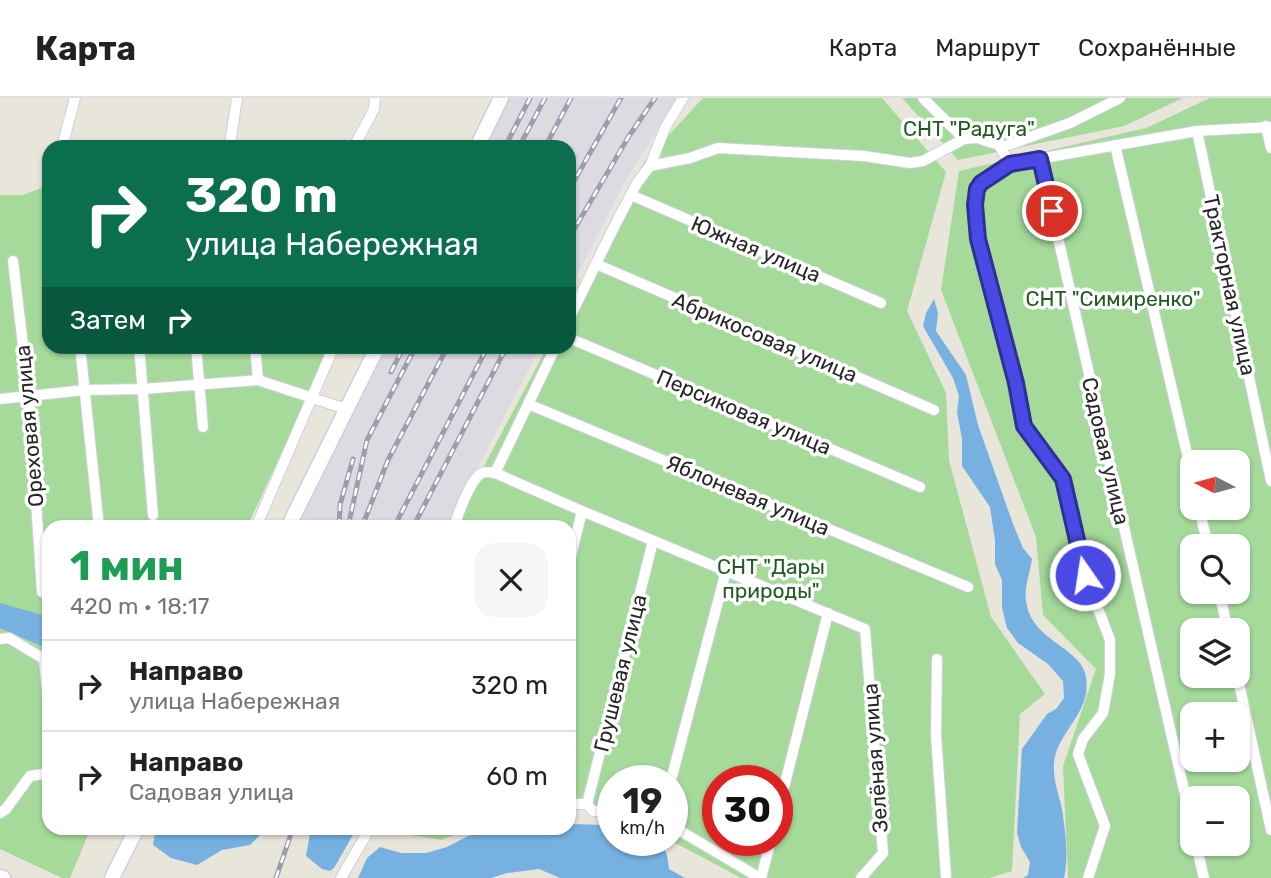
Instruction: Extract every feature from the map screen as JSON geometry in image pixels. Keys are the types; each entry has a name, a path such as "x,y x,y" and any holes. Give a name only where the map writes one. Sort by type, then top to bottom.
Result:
{"street":[{"path":"64,140 75,98"},
{"path":"231,140 237,98"},
{"path":"354,140 373,109 375,98"},
{"path":"480,140 501,98"},
{"path":"576,305 631,195 650,166 665,128 683,98"},
{"path":"923,98 964,139"},
{"path":"650,166 690,158 718,148 864,156 910,163 923,161 964,139 977,138 1005,146 1070,122 1121,98"},
{"path":"1088,878 1105,826 1078,754 1083,739 1103,713 1110,674 1110,640 1085,575 1063,479 1024,426 1016,383 978,239 975,205 977,189 981,183 1010,164 1197,131 1269,127 1271,148"},
{"name":"Тракторная улица","path":"1197,131 1271,481"},
{"path":"999,145 1010,164"},
{"path":"1115,145 1186,450"},
{"name":"Садовая улица","path":"1040,159 1183,786"},
{"name":"Южная улица","path":"631,195 881,303"},
{"name":"Ореховая улица","path":"13,261 29,397 42,593"},
{"name":"Абрикосовая улица","path":"596,264 934,410"},
{"name":"Персиковая улица","path":"576,341 920,487"},
{"path":"81,354 98,520"},
{"path":"140,354 153,515"},
{"path":"197,354 203,427"},
{"path":"256,354 258,380"},
{"path":"256,358 258,354"},
{"path":"259,520 331,354"},
{"path":"291,520 374,354"},
{"path":"495,473 552,354"},
{"path":"0,399 85,390 143,389 258,380 346,409"},
{"name":"Яблоневая улица","path":"528,404 968,587"},
{"path":"457,520 479,475 486,472 495,473 828,613 790,765"},
{"path":"576,535 582,511"},
{"name":"Грушевая улица","path":"587,804 653,541"},
{"path":"675,765 726,571"},
{"name":"Зелёная улица","path":"828,613 865,629 883,853 861,878"},
{"path":"0,639 9,638 42,658"},
{"path":"937,659 936,735 946,876"},
{"path":"1240,688 1271,830"},
{"path":"0,813 6,809 30,776 42,774"},
{"path":"576,804 587,804 597,811"},
{"path":"112,878 134,835"},
{"path":"341,878 366,835"},
{"path":"688,835 761,878 767,856"},
{"path":"1199,856 1204,878"}],"shaded area":[{"path":"508,98 677,98 625,181 576,277 576,140 487,140"},
{"path":"382,354 536,354 451,520 299,520"}],"green space":[{"name":"СНТ \"Дары природы\"","path":"703,98 882,98 946,172 907,311 946,393 949,460 991,617 1045,694 1020,714 1012,871 989,878 741,878 688,850 688,765 597,765 597,810 576,808 576,520 456,520 543,354 576,354 576,293 645,161"},
{"name":"СНТ \"Радуга\"","path":"902,98 1183,98 1124,126 958,160"},
{"name":"СНТ \"Симиренко\"","path":"1210,98 1271,98 1271,878 1068,878 1063,766 1096,669 1043,615 1036,537 941,290 959,171 1146,128"},
{"path":"42,188 42,354 328,354 250,520 42,520 42,835 88,835 70,878 62,878 0,849 0,195 23,195"},
{"path":"410,835 453,835 442,840"}],"water":[{"path":"934,299 938,313 936,331 966,375 978,425 1013,524 1023,548 1032,559 1026,590 1029,614 1045,634 1081,664 1085,673 1087,686 1082,707 1059,745 1054,763 1065,835 1064,878 1023,878 1028,875 1030,862 1017,833 1022,749 1047,714 1056,709 1064,698 1063,681 1048,664 1018,643 1007,628 1002,608 1002,580 995,564 990,507 962,466 962,439 957,412 959,396 953,378 923,326 926,313"},
{"path":"0,603 42,615 42,646 0,628"},
{"path":"576,824 597,825 597,856 667,856 669,869 685,878 560,878 539,869 491,878 358,878 367,858 380,847 401,853 426,853 472,835 576,835"},
{"path":"155,835 260,835 250,845 222,850 197,865 171,858 153,845"},
{"path":"310,835 353,835 330,871 322,869 306,856"}],"railway":[{"path":"509,140 530,98"},
{"path":"523,140 545,98"},
{"path":"549,140 571,98"},
{"path":"576,178 621,98"},
{"path":"576,226 629,136 655,98"},
{"path":"391,372 400,354"},
{"path":"350,520 367,440 412,354"},
{"path":"365,520 388,460 444,354"},
{"path":"398,520 484,354"},
{"path":"417,520 503,354"},
{"path":"339,520 340,505 353,459"},
{"path":"276,878 291,835"}],"route":[{"path":"1052,211 1040,159 1010,164 981,183 977,189 975,205 978,239 1016,383 1024,426 1063,479 1085,575"}]}
